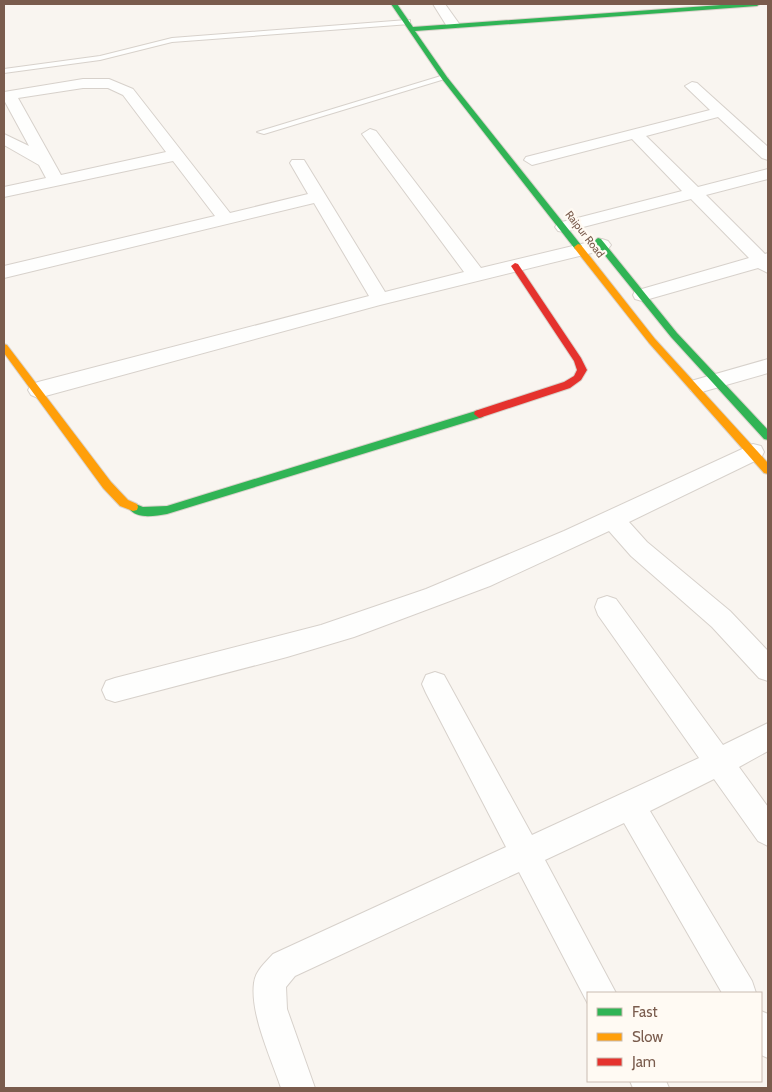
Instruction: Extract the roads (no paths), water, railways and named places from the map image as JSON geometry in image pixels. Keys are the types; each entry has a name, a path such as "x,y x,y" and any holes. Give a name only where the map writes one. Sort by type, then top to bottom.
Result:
{"main road":[{"name":"Raipur Road","path":"394,4 444,78 461,92 652,341 694,387 763,453"},
{"path":"407,23 428,23 446,14 621,4"},
{"path":"446,14 757,4"},
{"name":"Raipur Road","path":"572,208 674,335 716,381 763,453"},
{"path":"4,347 38,390 106,485 124,503 142,512 167,510 389,443 567,385 578,378 582,370 578,360 515,266"}],"street":[{"path":"56,181 6,96 91,84 106,83 120,86 128,92 226,219"},
{"path":"692,86 768,156"},
{"path":"532,160 721,112"},
{"path":"634,133 766,262"},
{"path":"370,134 476,275"},
{"path":"4,140 46,162"},
{"path":"4,192 177,155"},
{"path":"298,163 380,299"},
{"path":"564,227 768,174"},
{"path":"4,272 318,197"},
{"path":"38,390 380,299 602,246"},
{"path":"642,295 766,262"},
{"path":"694,387 768,366"},
{"path":"115,690 282,647 386,615 468,584 763,453"},
{"path":"612,519 639,548 721,619 768,669"},
{"path":"607,608 768,831"},
{"path":"435,684 524,854 599,992"},
{"path":"298,1088 271,1009 270,982 284,964 630,805 720,762 768,736"},
{"path":"630,805 739,992"},
{"path":"762,1030 768,1041"}],"lane":[{"path":"4,71 100,58 172,40 407,23"},
{"path":"261,132 444,78"}]}
